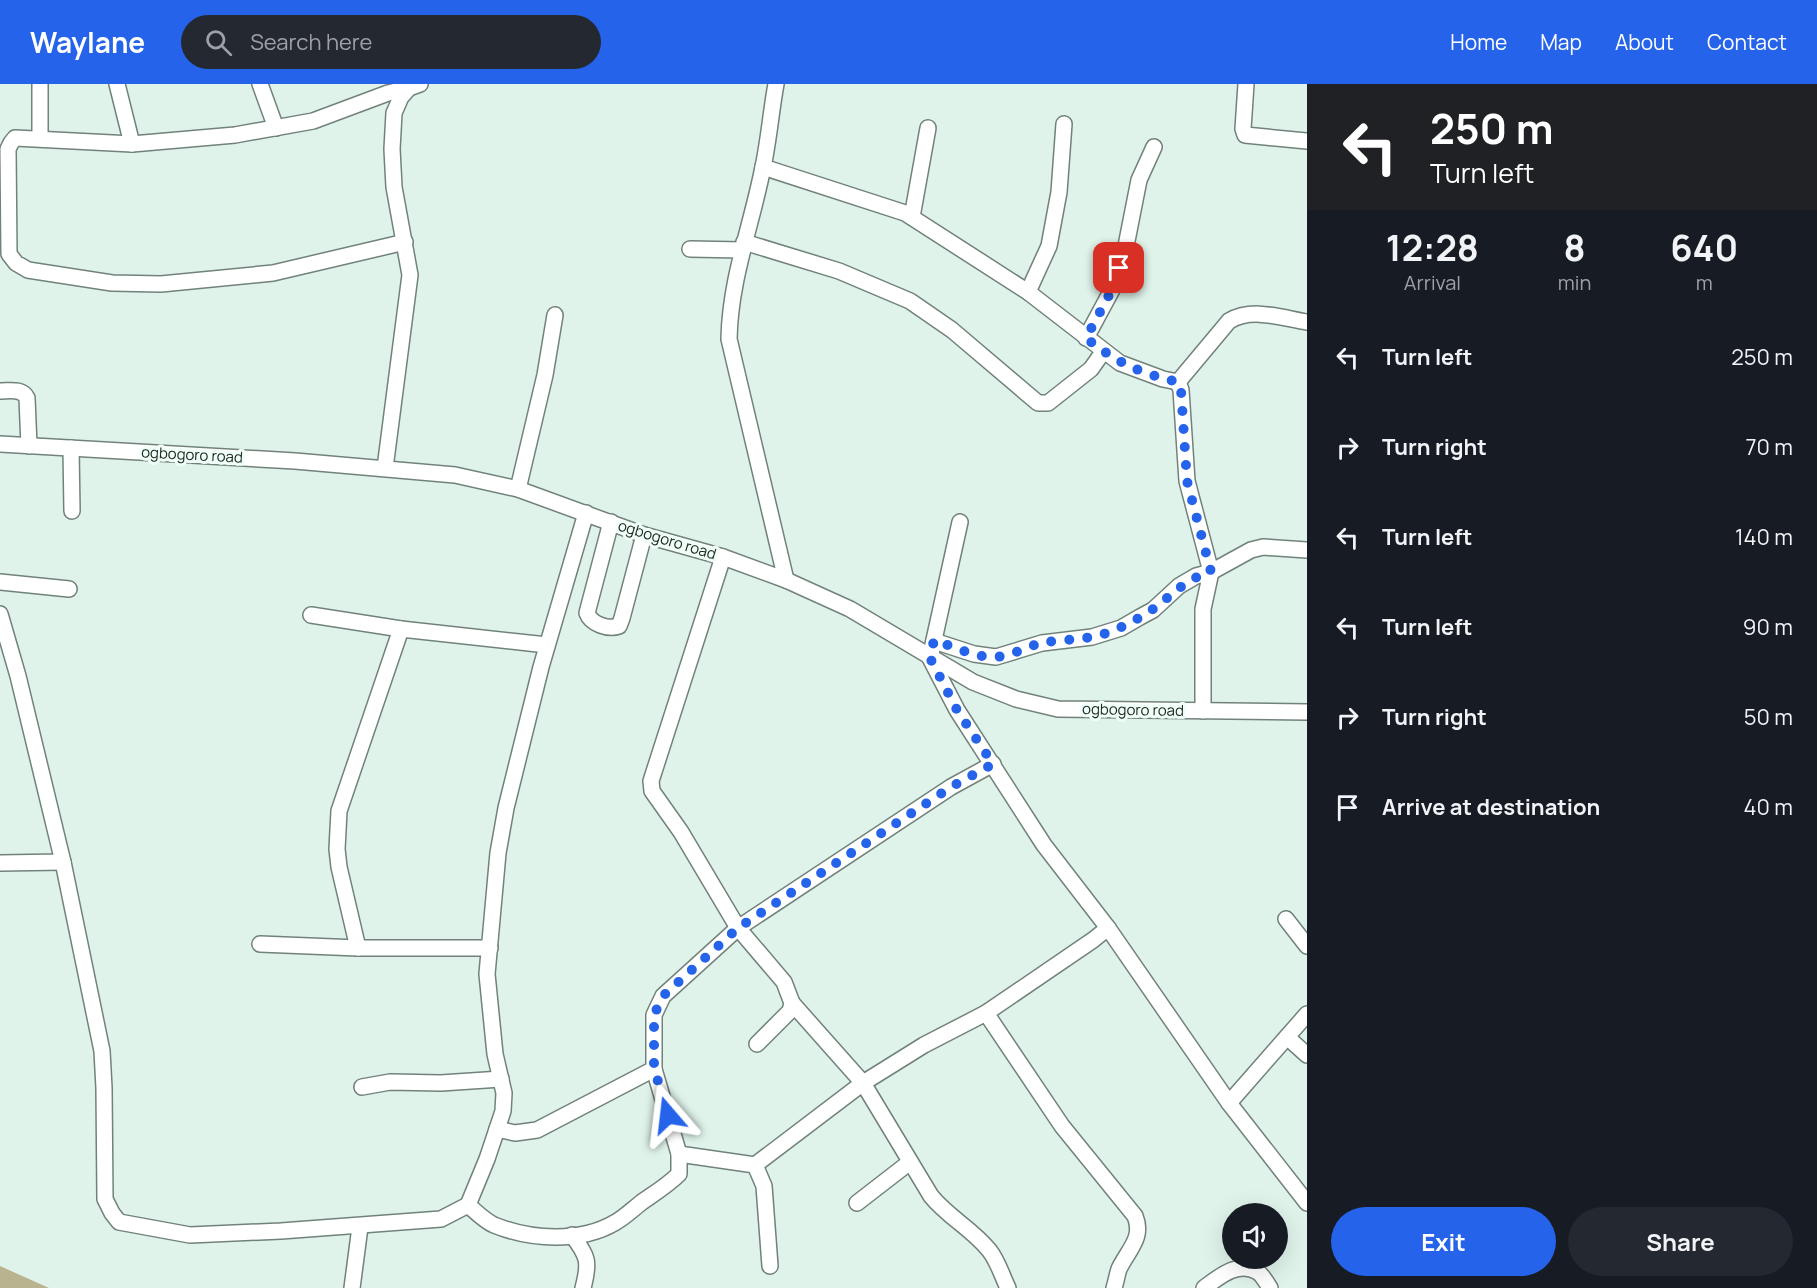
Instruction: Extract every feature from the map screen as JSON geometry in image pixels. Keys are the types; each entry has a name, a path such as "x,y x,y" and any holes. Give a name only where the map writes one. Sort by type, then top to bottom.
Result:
{"street":[{"path":"40,84 40,138"},
{"path":"117,84 132,144"},
{"path":"260,84 276,128"},
{"path":"776,84 763,167 743,246 729,316 729,339 786,580"},
{"path":"1246,84 1243,129 1245,135 1307,141"},
{"path":"405,242 273,273 160,284 112,283 28,270 16,264 9,254 4,203 9,149 15,138 132,144 235,135 313,121 388,93 415,86"},
{"path":"385,468 410,275 394,187 392,149 394,113 401,97 415,86"},
{"path":"1028,292 1049,246 1059,192 1064,124"},
{"path":"912,218 928,128"},
{"path":"1086,338 1114,286 1125,251 1139,180 1154,147"},
{"path":"763,167 905,213 1028,292 1120,363 1163,379 1178,382"},
{"path":"690,249 743,246 839,271 910,301 952,330 1038,403 1048,404 1091,369 1103,352"},
{"path":"1178,382 1229,321 1239,315 1258,314 1307,322"},
{"path":"518,489 545,375 555,315"},
{"path":"1178,382 1181,390 1187,481 1211,572 1203,609 1203,711"},
{"path":"0,392 21,391 25,394 28,446"},
{"name":"ogbogoro road","path":"0,444 295,460 455,475 518,489 644,535 723,557 786,580 850,609 973,682 1016,699 1058,710 1307,712"},
{"path":"71,448 72,511"},
{"path":"0,614 18,676 63,862 102,1052 105,1199 112,1213 119,1222 190,1234 360,1227 441,1219 468,1205 487,1159 502,1111 504,1093 495,1054 487,974 498,853 506,808 547,645 586,513"},
{"path":"611,522 587,613 591,621 607,627 619,626 644,535"},
{"path":"960,522 930,658 957,710 1044,845 1108,928 1229,1103 1307,1203"},
{"path":"934,640 974,654 996,657 1042,643 1092,637 1120,628 1154,610 1179,586 1251,550 1263,547 1307,550"},
{"path":"723,557 651,781 652,791 681,832 738,928 784,982 792,1003 863,1083 939,1206 972,1232 990,1251 1008,1288"},
{"path":"0,582 69,589"},
{"path":"310,615 401,629 547,645"},
{"path":"358,948 339,867 337,849 339,810 401,629"},
{"path":"468,1205 492,1224 512,1230 551,1237 572,1235 596,1231 617,1222 670,1183 678,1174 679,1154 654,1068 654,1015 663,996 738,928 951,787 993,764"},
{"path":"0,863 63,862"},
{"path":"1286,919 1307,946"},
{"path":"679,1154 755,1165 863,1083 924,1045 986,1013 1108,928"},
{"path":"260,944 358,948 490,948"},
{"path":"757,1044 790,1011 792,1003"},
{"path":"986,1013 1062,1126 1136,1216 1140,1227 1138,1236 1119,1270 1114,1288"},
{"path":"1229,1103 1307,1014"},
{"path":"1287,1037 1307,1055"},
{"path":"497,1129 515,1133 537,1130 654,1068"},
{"path":"362,1087 390,1082 441,1083 501,1079"},
{"path":"857,1203 910,1162"},
{"path":"755,1165 764,1186 770,1266"},
{"path":"352,1288 360,1227"},
{"path":"572,1235 588,1263 583,1288"},
{"path":"1204,1288 1229,1270 1243,1268 1258,1272 1270,1288"}],"shaded area":[{"path":"0,1266 49,1288 0,1288"}],"route":[{"path":"668,1115 654,1068 654,1015 663,996 738,928 951,787 993,764 957,710 930,658 934,640 974,654 996,657 1042,643 1092,637 1120,628 1154,610 1179,586 1196,576 1211,572 1187,481 1181,390 1178,382 1163,379 1120,363 1086,338 1114,286 1119,268"}]}
